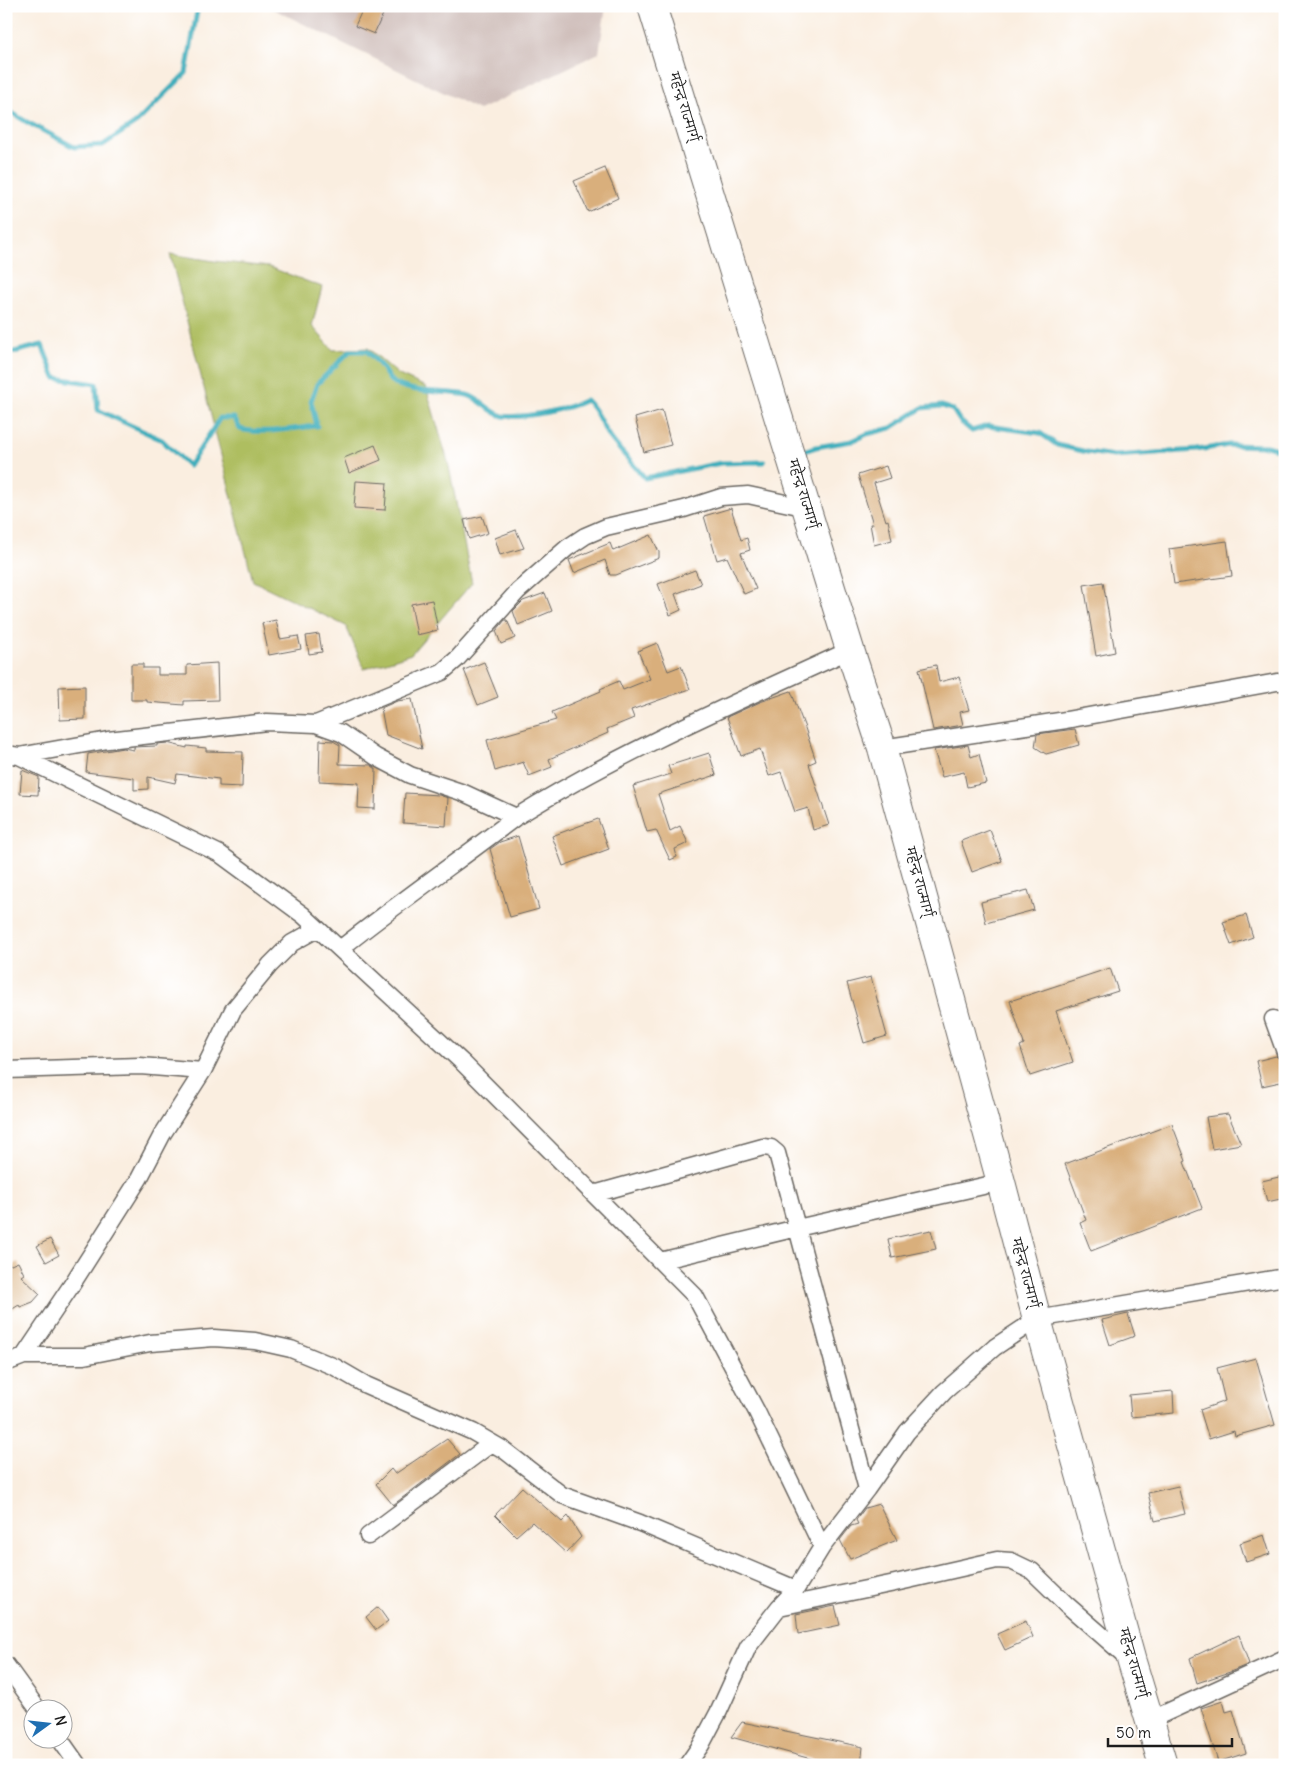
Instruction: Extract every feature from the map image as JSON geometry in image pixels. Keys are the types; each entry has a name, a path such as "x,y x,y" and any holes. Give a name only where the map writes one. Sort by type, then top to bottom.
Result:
{"highway":[{"name":"महेन्द्र राज्मार्ग्","path":"652,6 808,508 850,650 882,748 1037,1319 1162,1765"}],"street":[{"path":"316,724 442,672 457,659 518,591 567,548 585,536 606,527 684,509 721,497 748,495 808,508"},
{"path":"340,948 516,817 603,768 682,727 850,650"},
{"path":"882,748 1056,722 1285,682"},
{"path":"13,755 108,740 267,722 316,724 341,733 376,757 410,775 464,793 516,817"},
{"path":"13,755 220,854 304,915 462,1062 695,1296 757,1412 822,1547"},
{"path":"24,1356 139,1179 162,1135 202,1071 233,1010 270,965 292,943 317,929"},
{"path":"1274,1019 1285,1052"},
{"path":"6,1070 140,1066 202,1071"},
{"path":"594,1194 763,1147 771,1148 777,1153 867,1489"},
{"path":"660,1261 1001,1182"},
{"path":"687,1765 701,1745 719,1711 748,1647 779,1607 796,1590 822,1547 867,1489 907,1432 944,1392 995,1347 1037,1319 1285,1277"},
{"path":"6,1363 24,1356 84,1356 150,1343 214,1338 255,1341 291,1349 335,1367 366,1385 473,1432 512,1456 562,1495 640,1523 796,1590"},
{"path":"368,1536 492,1443"},
{"path":"779,1607 998,1560 1011,1561 1032,1571 1066,1604 1132,1662"},
{"path":"1150,1720 1285,1658"},
{"path":"6,1665 30,1698"},
{"path":"66,1748 78,1765"}],"shaded area":[{"path":"267,6 606,6 599,53 479,110"}],"green space":[{"path":"170,254 269,267 322,287 312,326 333,350 368,348 399,375 426,387 448,462 472,583 411,654 364,669 346,626 253,581"}],"building":[{"path":"364,6 371,6 384,12 374,34 355,26"},
{"path":"605,168 618,198 588,212 574,181"},
{"path":"662,410 671,445 644,452 635,418"},
{"path":"375,445 381,460 349,473 344,458"},
{"path":"886,466 890,478 874,483 886,521 888,520 892,540 874,545 870,524 873,524 858,475"},
{"path":"356,481 387,483 385,510 354,508"},
{"path":"731,508 741,540 747,538 750,550 741,553 756,589 744,594 727,557 717,560 704,516"},
{"path":"482,516 488,533 469,539 464,520"},
{"path":"516,530 524,548 500,555 495,538"},
{"path":"651,535 659,552 659,558 616,575 610,575 605,560 574,573 569,560 610,543 613,551"},
{"path":"1227,541 1232,576 1174,584 1169,549"},
{"path":"695,570 701,584 675,594 681,610 670,615 658,584"},
{"path":"1103,582 1115,652 1096,656 1084,585"},
{"path":"545,593 552,611 518,625 513,611 523,601"},
{"path":"432,600 438,630 417,635 411,604"},
{"path":"276,620 280,639 298,636 301,649 269,655 262,623"},
{"path":"507,620 515,638 501,644 496,631"},
{"path":"319,634 322,652 309,654 306,636"},
{"path":"657,643 668,671 681,666 690,689 631,710 634,718 607,729 608,733 549,759 552,767 529,776 523,762 495,771 487,740 556,720 552,712 601,691 600,689 619,681 623,690 650,679 638,651"},
{"path":"484,662 498,697 478,705 464,670"},
{"path":"217,663 218,700 184,701 184,705 147,702 147,700 131,700 131,664 143,664 143,668 158,668 158,675 187,675 187,665"},
{"path":"936,665 939,682 959,677 969,710 960,712 963,725 933,730 919,669"},
{"path":"85,686 85,719 60,720 59,687"},
{"path":"791,691 816,761 809,764 829,825 813,830 808,808 795,812 781,772 769,776 760,749 741,756 727,717"},
{"path":"412,699 422,749 386,735 381,708 397,701"},
{"path":"1075,729 1079,745 1046,754 1035,747 1037,734"},
{"path":"320,740 333,741 340,745 339,764 371,765 376,769 375,809 358,808 359,783 319,781"},
{"path":"167,743 187,748 187,746 206,748 206,751 243,752 242,787 219,786 219,779 177,774 175,783 148,777 148,789 134,790 134,778 86,772 88,754 123,748 134,750 134,747 157,746 157,744"},
{"path":"968,745 971,757 979,754 986,783 967,787 964,772 942,777 934,750"},
{"path":"709,753 716,775 658,794 670,831 680,826 688,843 675,849 677,857 670,860 656,830 647,832 633,786 671,774 668,766"},
{"path":"22,770 39,777 38,795 20,794"},
{"path":"405,793 439,795 448,798 446,826 403,823"},
{"path":"598,819 609,849 563,866 552,836"},
{"path":"990,830 1002,861 972,872 961,841"},
{"path":"518,836 539,909 510,917 490,849 500,842"},
{"path":"1028,890 1034,910 986,923 981,902"},
{"path":"1246,915 1253,937 1231,945 1223,922"},
{"path":"1110,968 1118,991 1056,1011 1073,1062 1030,1076 1020,1046 1024,1044 1010,1001"},
{"path":"871,977 887,1036 864,1043 847,983"},
{"path":"1276,1056 1282,1061 1285,1081 1262,1086 1256,1061"},
{"path":"1228,1114 1241,1144 1212,1149 1206,1117"},
{"path":"1172,1124 1202,1208 1091,1251 1080,1223 1086,1220 1065,1164"},
{"path":"1283,1176 1285,1198 1267,1202 1262,1181"},
{"path":"931,1230 936,1249 892,1258 888,1239"},
{"path":"50,1239 59,1255 46,1262 37,1246"},
{"path":"6,1261 11,1265 18,1262 24,1274 21,1276 40,1294 33,1302 20,1307 19,1305 6,1313"},
{"path":"1128,1314 1135,1336 1110,1345 1102,1320"},
{"path":"1256,1358 1275,1425 1235,1436 1234,1431 1209,1439 1200,1410 1225,1401 1217,1368"},
{"path":"1173,1391 1174,1413 1131,1417 1129,1395"},
{"path":"447,1439 460,1454 393,1505 376,1484 391,1469 395,1474"},
{"path":"1178,1486 1185,1514 1155,1521 1148,1493"},
{"path":"522,1487 562,1522 568,1516 581,1537 566,1553 532,1522 516,1536 495,1515"},
{"path":"879,1504 897,1540 850,1559 840,1540 851,1526 858,1524 856,1520 865,1508"},
{"path":"1264,1535 1270,1554 1246,1562 1240,1543"},
{"path":"835,1606 840,1625 798,1634 796,1614"},
{"path":"378,1607 388,1621 376,1630 366,1617"},
{"path":"1026,1621 1033,1637 1005,1650 997,1634"},
{"path":"1239,1635 1249,1664 1197,1683 1190,1658"},
{"path":"1223,1701 1226,1712 1233,1710 1246,1753 1218,1762 1201,1708"},
{"path":"742,1722 863,1747 861,1765 833,1765 731,1737"}],"waterway":[{"path":"6,109 74,147 103,145 137,122 186,73 198,6"},
{"path":"6,354 42,345 55,378 96,384 98,410 162,440 189,466 220,418 234,418 240,429 248,431 317,426 311,401 317,384 350,351 367,351 391,381 399,385 418,390 467,395 503,416 512,417 546,412 569,407 586,400 609,436 645,478 721,463 764,462"},
{"path":"800,452 816,447 852,441 867,434 891,428 922,408 942,406 953,410 960,421 972,431 988,426 1040,433 1057,445 1114,456 1197,450 1229,445 1266,446 1285,451"}]}
